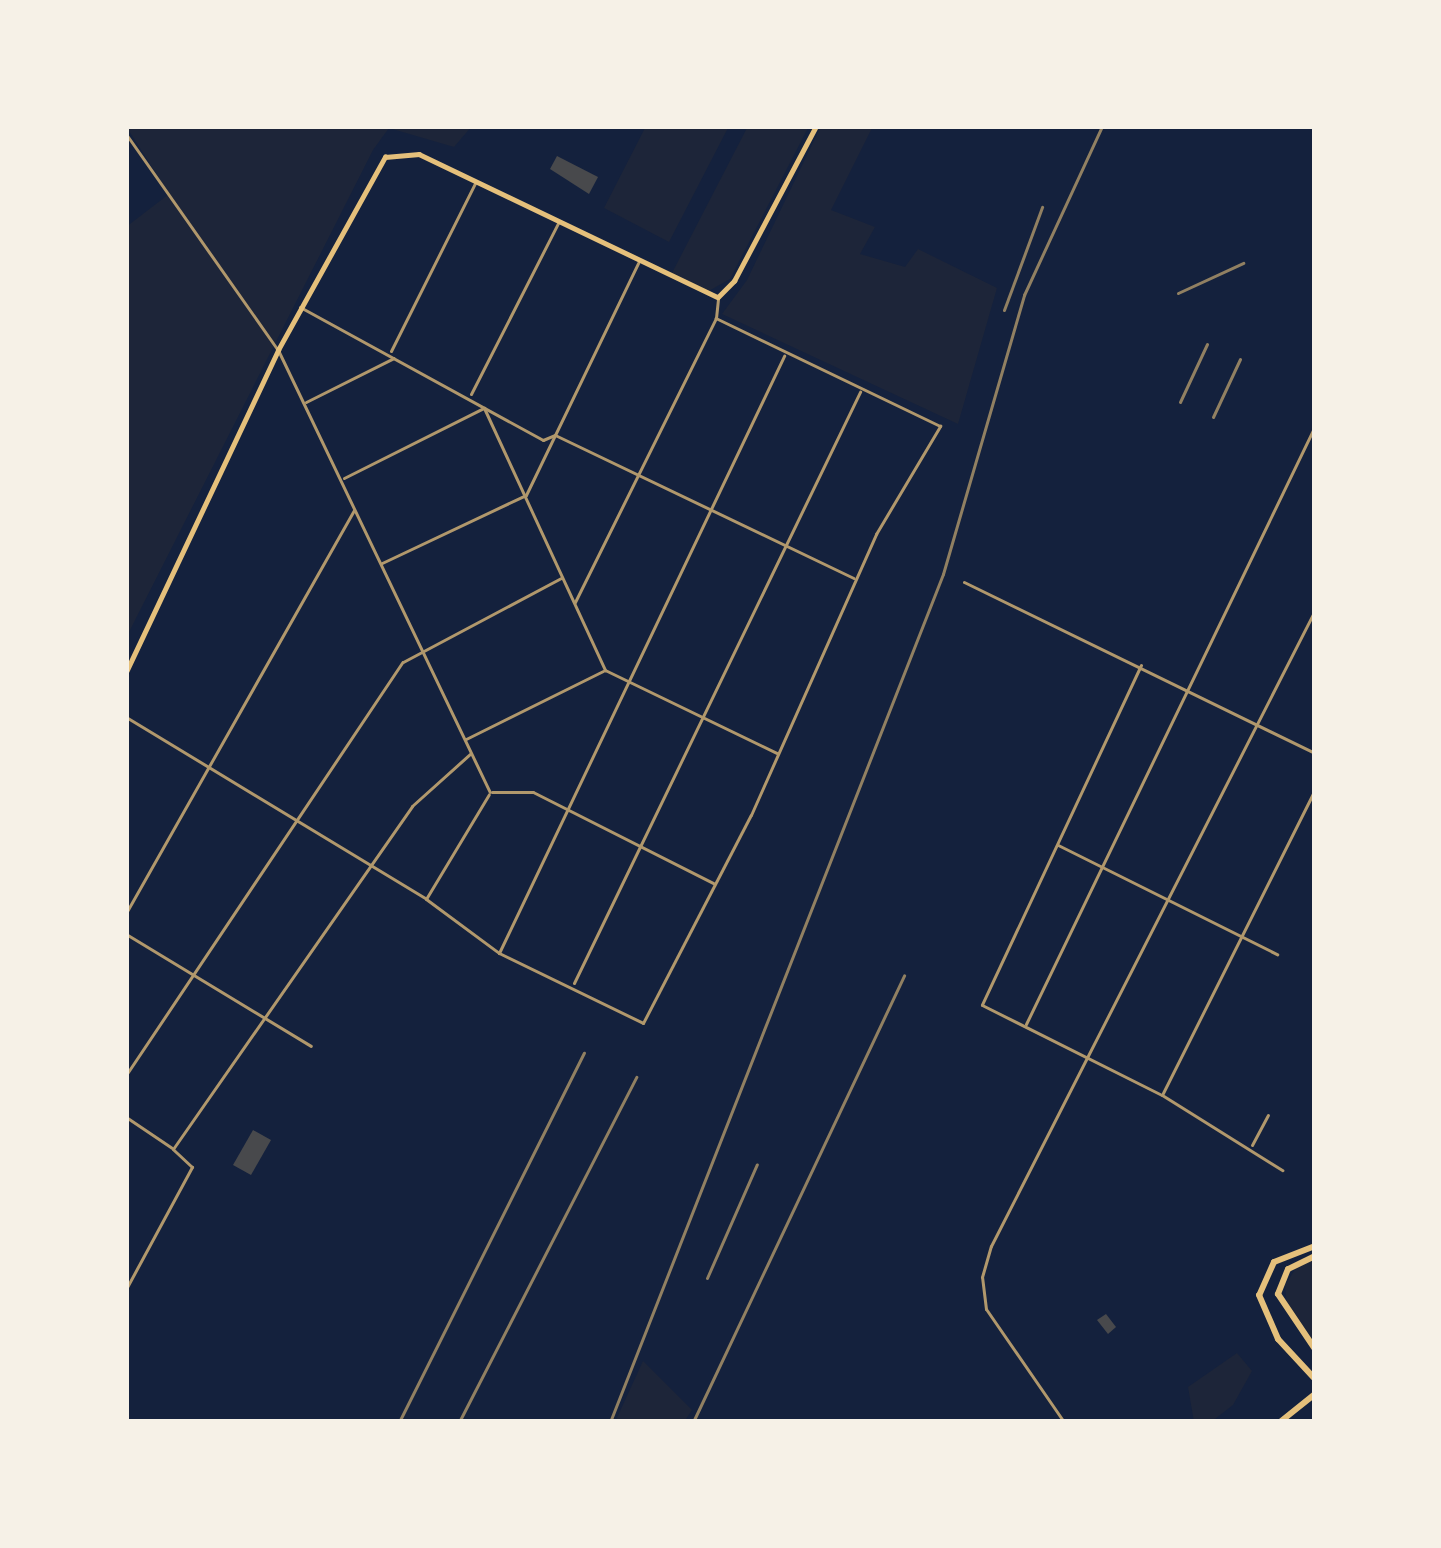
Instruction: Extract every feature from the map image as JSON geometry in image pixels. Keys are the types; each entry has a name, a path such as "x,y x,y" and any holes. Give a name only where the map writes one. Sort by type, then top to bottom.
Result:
{"main road":[{"path":"126,672 278,350 376,166 406,150 718,297 734,281 816,126"},
{"path":"1315,1246 1274,1262 1259,1295 1270,1327 1315,1379"},
{"path":"1315,1256 1288,1268 1278,1294 1315,1349"},
{"path":"1280,1422 1315,1394"}],"street":[{"path":"126,134 278,350 490,792"},
{"path":"390,353 476,181"},
{"path":"470,396 558,224"},
{"path":"382,563 526,495 638,263"},
{"path":"575,602 716,318 718,297"},
{"path":"300,307 543,440 555,435 854,579"},
{"path":"126,717 426,899 499,953 643,1023 715,884 854,579 940,426 716,318"},
{"path":"499,953 785,354"},
{"path":"306,403 396,357"},
{"path":"572,986 861,391"},
{"path":"342,479 484,408"},
{"path":"484,408 604,670 777,753"},
{"path":"1024,1028 1314,431"},
{"path":"126,913 354,510"},
{"path":"126,1075 403,662 421,647 561,578"},
{"path":"964,582 1315,753"},
{"path":"1064,1422 995,1327 982,1277 1315,610"},
{"path":"1141,665 982,1005 1162,1095 1282,1170"},
{"path":"465,739 604,670"},
{"path":"173,1149 412,806 471,753"},
{"path":"1162,1095 1315,789"},
{"path":"490,792 533,793 715,884"},
{"path":"426,899 490,792"},
{"path":"1057,844 1277,954"},
{"path":"126,934 311,1046"},
{"path":"1251,1147 1268,1115"},
{"path":"126,1117 192,1168 126,1288"}],"shaded area":[{"path":"126,126 472,126 454,147 389,128 373,150 126,638 126,227 169,194"},
{"path":"646,126 729,126 669,242 604,208"},
{"path":"748,126 809,126 730,279 707,292 672,273"},
{"path":"821,126 873,126 831,210 875,227 860,254 905,267 918,249 997,288 958,424 722,314 747,280"},
{"path":"1315,1260 1315,1342 1287,1307 1285,1285 1298,1265"},
{"path":"1237,1353 1252,1371 1233,1405 1211,1422 1194,1422 1188,1387"},
{"path":"643,1361 692,1410 684,1422 615,1422"}],"building":[{"path":"557,156 598,177 589,194 550,169"},
{"path":"253,1130 271,1140 251,1175 233,1165"},
{"path":"1106,1314 1116,1327 1108,1334 1097,1320"}],"railway":[{"path":"610,1422 943,574 1024,295 1102,126"},
{"path":"1004,310 1042,207"},
{"path":"1178,293 1243,263"},
{"path":"1180,402 1207,344"},
{"path":"1213,417 1240,359"},
{"path":"693,1422 904,975"},
{"path":"399,1422 584,1053"},
{"path":"459,1422 636,1077"},
{"path":"707,1278 757,1164"}]}
